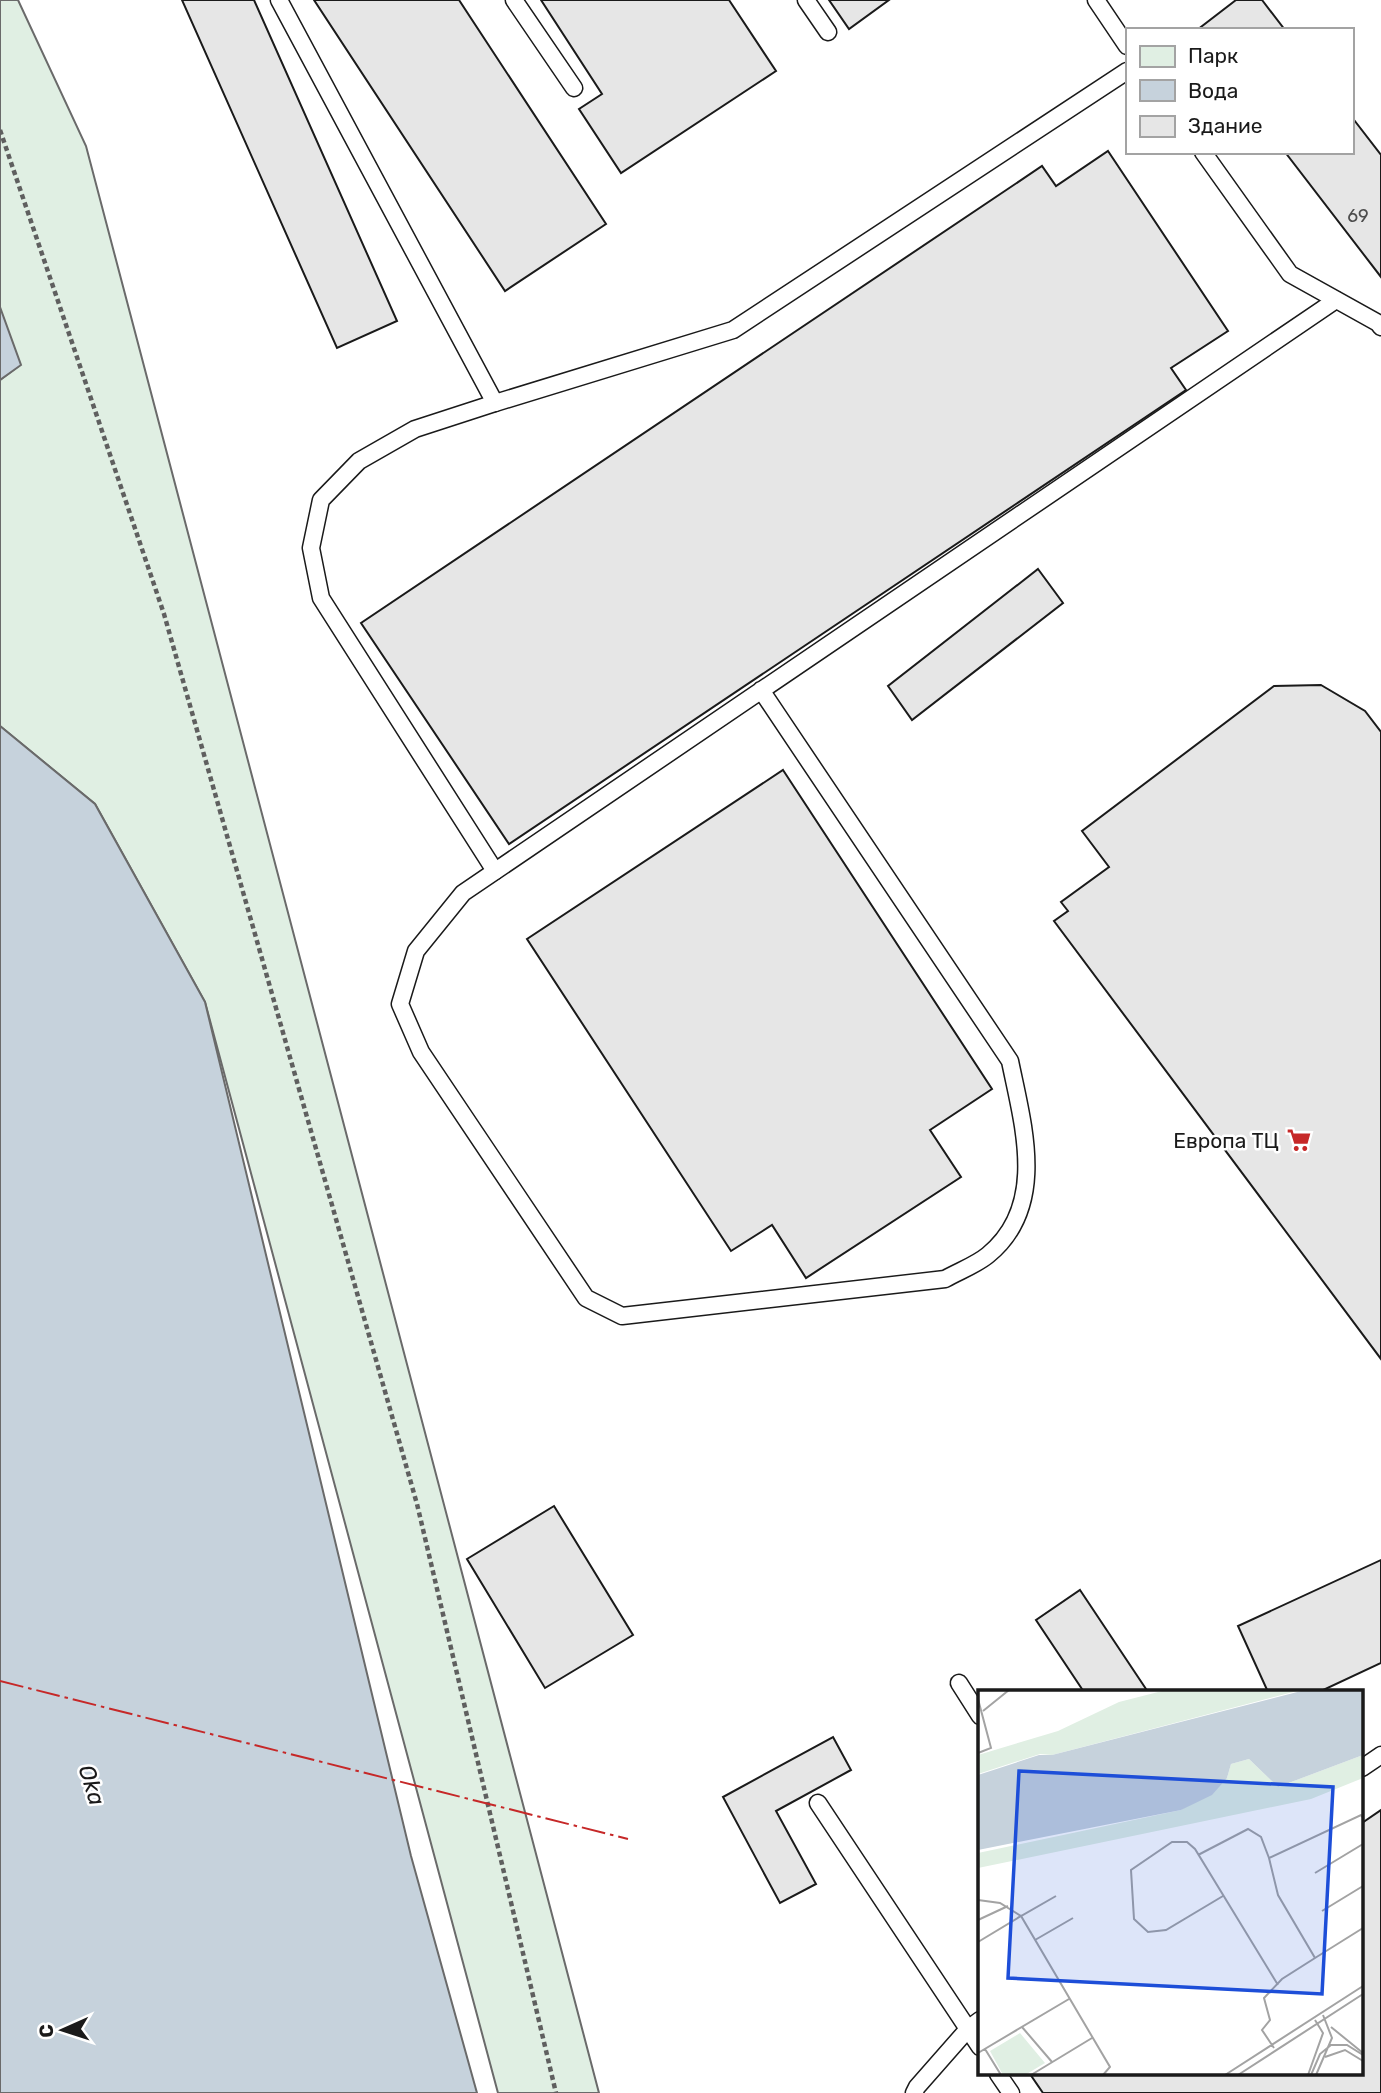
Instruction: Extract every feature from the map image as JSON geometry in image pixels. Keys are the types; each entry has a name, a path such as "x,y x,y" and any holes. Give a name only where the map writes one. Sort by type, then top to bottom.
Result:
{"lane":[{"path":"279,0 495,403"},
{"path":"514,0 574,88"},
{"path":"806,0 828,32"},
{"path":"1096,0 1126,45"},
{"path":"495,870 321,598 311,548 321,500 359,461 415,429 733,330 1126,72"},
{"path":"1204,154 1290,274 1381,327"},
{"path":"761,690 1010,1061 1023,1124 1028,1177 1018,1220 988,1255 945,1279 622,1316 586,1298 421,1052 400,1004 416,951 463,892 1336,300"},
{"path":"959,1683 978,1713"},
{"path":"1364,1767 1381,1755"},
{"path":"818,1803 974,2024 916,2087 914,2093"},
{"path":"999,2076 1011,2093"}],"path":[{"path":"0,131 164,614 409,1477 555,2093"}],"green space":[{"path":"0,0 18,0 86,146 599,2093 498,2093 205,1002 95,804 0,726 0,380 20,365 0,319"}],"water":[{"path":"0,307 21,365 0,380"},
{"name":"Oka","path":"0,726 95,804 205,1002 411,1856 477,2093 0,2093"}],"building":[{"path":"182,0 254,0 397,321 337,348"},
{"path":"314,0 459,0 606,224 505,291"},
{"path":"541,0 729,0 776,71 621,173 579,109 602,94"},
{"path":"829,0 889,0 849,29"},
{"path":"1236,0 1262,0 1283,28 1200,28"},
{"path":"1353,119 1381,155 1381,277 1287,154 1353,154"},
{"path":"1108,151 1228,331 1171,368 1186,390 509,844 361,623 1042,166 1056,186"},
{"path":"1038,569 1063,603 912,720 888,686"},
{"name":"Европа ТЦ","path":"1321,685 1365,711 1381,732 1381,1359 1054,921 1068,911 1061,902 1109,867 1082,831 1274,686"},
{"path":"783,770 992,1089 930,1130 961,1177 806,1278 772,1225 731,1251 527,939"},
{"path":"554,1506 633,1635 545,1688 467,1559"},
{"path":"1381,1560 1381,1663 1323,1690 1267,1690 1238,1626"},
{"path":"1080,1590 1147,1690 1083,1690 1036,1620"},
{"path":"833,1737 851,1770 776,1811 816,1884 780,1903 723,1797"},
{"path":"1381,1810 1381,2093 1043,2093 1031,2076 1364,2076 1364,1822"}],"power":[{"path":"0,1681 628,1839"}],"place":[{"name":"Европа ТЦ","path":"1299,1140"}]}
